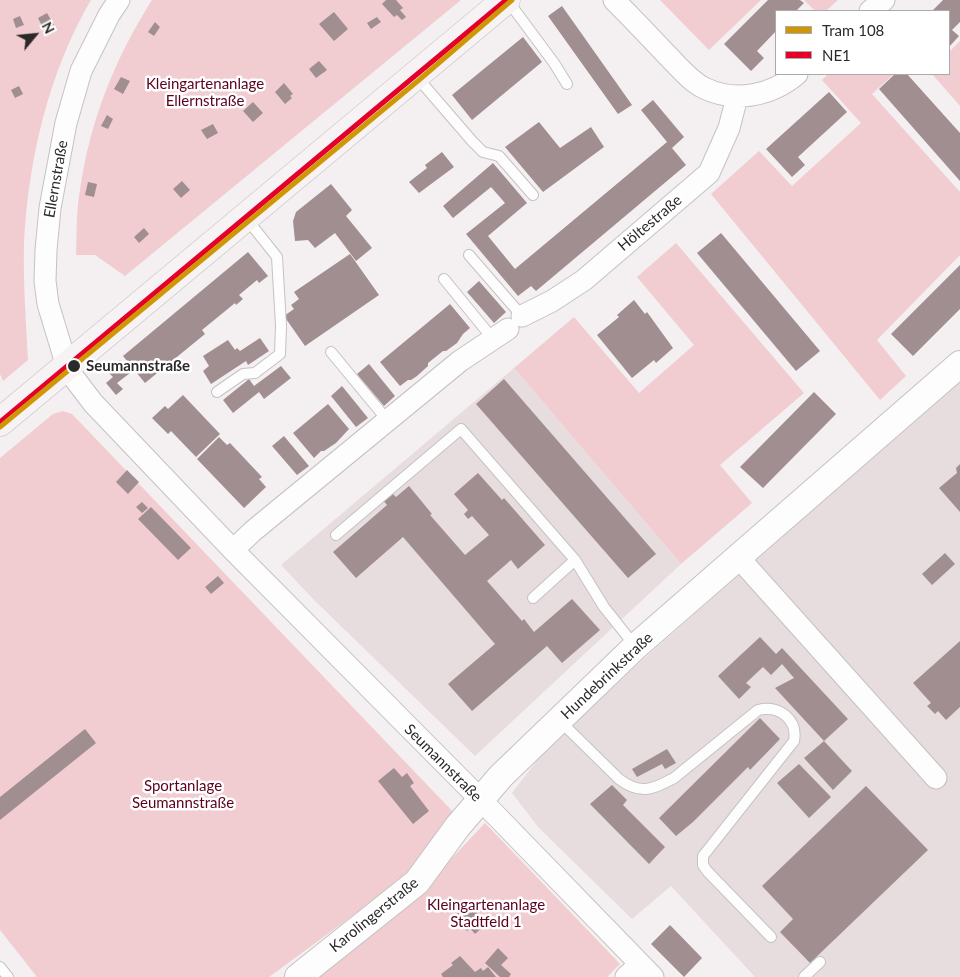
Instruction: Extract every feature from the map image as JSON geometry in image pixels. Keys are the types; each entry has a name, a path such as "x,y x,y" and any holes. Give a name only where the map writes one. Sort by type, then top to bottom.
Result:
{"main road":[{"path":"0,422 507,0"}],"street":[{"name":"Ellernstraße","path":"66,366 52,323 47,296 46,250 50,208 66,124 81,71 109,15 119,0"},
{"path":"614,0 687,75 703,87 720,94 737,97 769,90 796,75"},
{"path":"871,10 884,0"},
{"name":"Höltestraße","path":"508,328 584,280 708,173 729,128 737,97"},
{"path":"233,550 252,531 460,361 508,328"},
{"name":"Hundebrinkstraße","path":"480,799 501,776 635,647 960,364"},
{"name":"Seumannstraße","path":"66,366 93,404 233,550 480,799 639,973"},
{"path":"738,557 936,778"},
{"name":"Karolingerstraße","path":"298,977 417,882 480,799"}],"lane":[{"path":"507,0 568,84"},
{"path":"416,76 472,141 483,152 499,156 532,195"},
{"path":"217,392 243,374 255,373 280,354 281,325 277,258 245,217"},
{"path":"469,256 508,328"},
{"path":"444,279 508,328"},
{"path":"331,352 388,421"},
{"path":"336,535 461,429 576,560 604,607 635,647"},
{"path":"533,598 576,560"},
{"path":"560,720 619,779 637,790 646,790 674,778 758,710 768,707 781,712 793,727 794,741 703,856 707,871 771,937"},
{"path":"804,977 820,962"},
{"path":"0,967 8,977"}],"shaded area":[{"path":"514,368 681,564 475,756 314,600 281,565"},
{"path":"960,380 960,977 755,977 671,886 632,919 539,828 512,793 545,750 640,662"}],"green space":[{"path":"0,0 91,0 63,56 43,117 30,180 24,243 24,287 28,360 3,381 0,374"},
{"name":"Kleingartenanlage Ellernstraße","path":"152,0 461,0 125,276 95,255 76,255 78,206 84,164 97,115 127,44"},
{"path":"660,0 761,0 709,50"},
{"path":"804,0 838,0 827,10 814,10"},
{"path":"960,41 960,106 933,75 950,75 950,51"},
{"path":"827,75 893,75 872,94 960,192 960,255 877,340 906,376 880,400 711,194 759,151 792,186 861,123 822,80"},
{"path":"676,243 804,393 720,465 752,503 681,564 514,368 574,317 639,393 694,345 637,277"},
{"name":"Sportanlage Seumannstraße","path":"63,411 72,414 456,815 408,875 269,977 37,977 0,930 0,458 53,414"},
{"name":"Kleingartenanlage Stadtfeld 1","path":"485,823 620,964 607,977 314,977 421,891"}],"building":[{"path":"386,0 396,0 403,8 400,10 406,17 402,20 397,15 394,17 382,4"},
{"path":"768,0 800,0 804,3 797,10 775,10 775,32 757,51 764,58 751,71 724,44"},
{"path":"943,0 960,0 960,22 952,30 959,36 950,46 950,10 933,10"},
{"path":"562,6 632,105 618,114 548,16"},
{"path":"334,12 348,29 334,41 319,24"},
{"path":"47,13 54,25 44,30 38,18"},
{"path":"20,16 24,25 16,28 13,19"},
{"path":"377,17 381,22 371,29 367,23"},
{"path":"155,22 160,27 154,36 148,32"},
{"path":"523,37 542,62 472,120 452,95"},
{"path":"319,61 327,70 316,78 309,69"},
{"path":"894,75 908,75 960,133 960,181 879,89"},
{"path":"121,77 130,81 123,94 114,89"},
{"path":"284,83 293,94 290,96 292,98 285,104 275,92"},
{"path":"19,86 23,94 15,98 11,90"},
{"path":"829,92 847,112 798,157 805,165 792,177 766,149"},
{"path":"653,100 684,137 672,148 686,165 536,291 531,286 518,296 466,234 505,203 491,187 453,218 443,206 493,163 527,203 488,236 515,269 667,142 641,110"},
{"path":"253,102 263,113 253,122 243,111"},
{"path":"107,115 113,119 108,129 101,126"},
{"path":"539,122 560,148 591,127 604,147 543,192 505,147"},
{"path":"213,124 218,133 207,139 201,130"},
{"path":"442,152 454,167 419,193 409,182 427,168 425,165"},
{"path":"182,181 190,190 181,198 173,189"},
{"path":"88,182 97,184 94,197 85,195"},
{"path":"331,184 352,210 346,216 372,248 356,261 335,233 315,248 308,240 295,241 293,221 296,212"},
{"path":"144,228 149,234 139,243 134,237"},
{"path":"721,233 820,351 796,371 697,253"},
{"path":"248,252 268,276 259,283 257,280 239,295 243,299 236,305 235,303 202,330 205,334 145,383 123,356"},
{"path":"350,254 379,295 305,346 284,316 294,309 291,305 299,299 294,292"},
{"path":"960,265 960,309 913,356 891,334"},
{"path":"479,281 506,312 494,323 467,292"},
{"path":"634,300 645,314 647,312 673,348 656,363 654,360 632,378 597,335 619,317 617,315"},
{"path":"450,304 470,328 457,343 428,363 428,366 417,376 400,386 380,362"},
{"path":"260,338 269,351 248,365 246,361 211,384 203,371 209,366 203,356 228,340 235,350 237,348 240,351"},
{"path":"120,360 130,373 117,383 123,389 116,395 106,383 113,377 107,371"},
{"path":"369,364 395,396 384,406 357,374"},
{"path":"281,366 291,378 264,399 259,392 233,413 223,400 249,379 254,386"},
{"path":"504,379 656,554 628,578 476,404"},
{"path":"342,386 368,418 356,427 331,396"},
{"path":"814,392 836,414 763,488 740,467"},
{"path":"183,395 220,434 196,457 171,431 168,434 152,418 165,406 168,409"},
{"path":"328,404 349,429 336,443 321,451 314,458 293,433"},
{"path":"284,436 309,466 297,475 272,446"},
{"path":"219,437 227,445 230,443 262,477 259,479 266,487 244,508 197,459"},
{"path":"960,464 960,512 939,488 957,473 956,468"},
{"path":"127,470 139,482 128,494 116,482"},
{"path":"478,473 502,500 504,498 545,545 518,569 511,560 487,581 534,632 572,599 600,630 562,663 547,646 472,711 448,684 495,644 403,537 356,578 333,552 387,505 382,499 391,492 396,497 409,486 432,514 430,515 465,555 489,535 472,516 468,519 464,514 468,510 454,494"},
{"path":"142,502 148,508 142,513 136,507"},
{"path":"151,507 191,548 178,560 138,519"},
{"path":"945,553 955,564 932,585 922,574"},
{"path":"218,576 224,583 211,594 205,587"},
{"path":"760,637 776,654 782,648 848,719 824,741 775,688 794,678 782,664 771,675 763,667 746,683 751,687 739,699 718,676"},
{"path":"960,641 960,707 946,720 938,711 935,714 927,706 931,703 913,683"},
{"path":"760,718 780,739 750,770 748,767 693,822 676,836 659,818"},
{"path":"85,729 96,743 0,820 0,797"},
{"path":"824,741 852,771 833,790 804,758"},
{"path":"667,749 676,763 665,769 662,764 637,777 632,769"},
{"path":"799,764 831,797 809,818 777,783"},
{"path":"394,768 402,777 407,773 414,783 410,786 429,811 413,824 378,781"},
{"path":"612,785 627,800 623,805 665,847 649,864 590,804"},
{"path":"866,786 928,850 810,963 780,932 793,919 762,886"},
{"path":"469,904 487,923 475,934 470,928 467,931 459,923 462,920 457,914"},
{"path":"670,925 702,958 684,977 651,944"},
{"path":"498,948 508,958 501,965 511,974 509,977 500,977 485,963"},
{"path":"460,956 475,972 481,968 483,971 488,967 496,977 443,977 441,974 453,965 451,963"}],"tram line":[{"name":"108","path":"0,427 419,80 512,0"}],"transit line":[{"name":"NE1","path":"0,422 506,0"}],"place":[{"name":"Seumannstraße","path":"74,366"}]}
